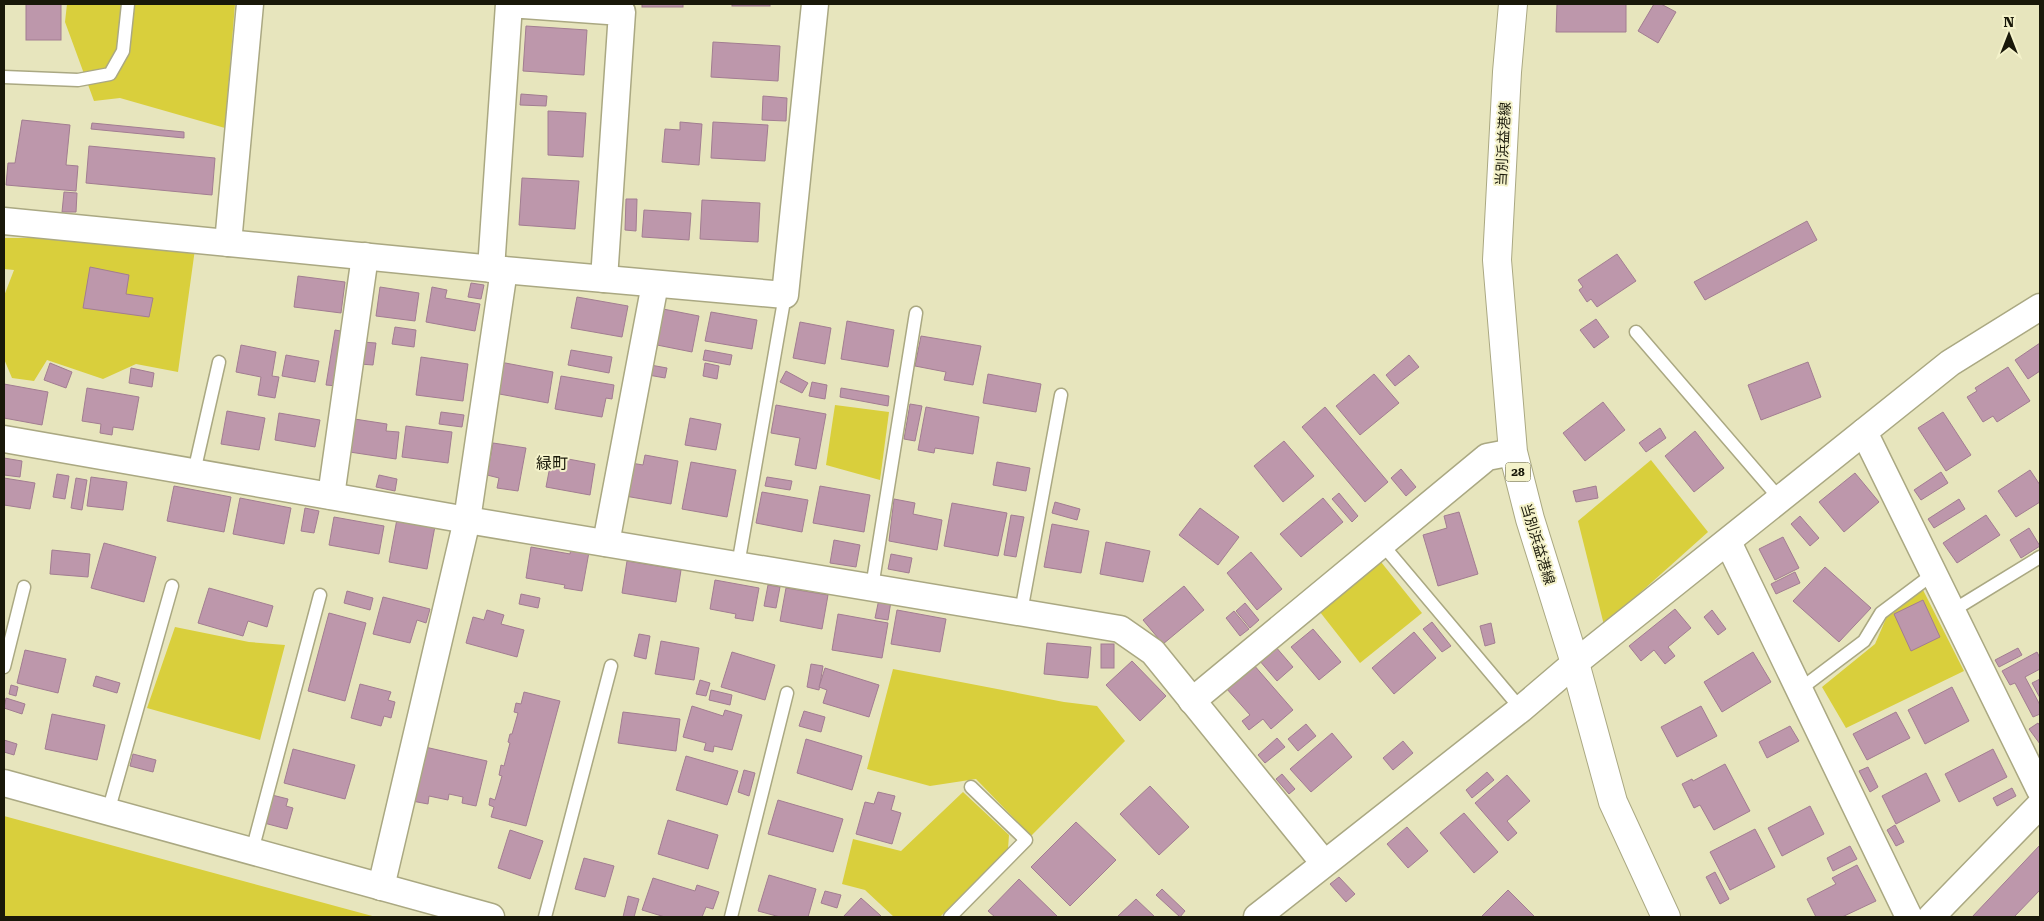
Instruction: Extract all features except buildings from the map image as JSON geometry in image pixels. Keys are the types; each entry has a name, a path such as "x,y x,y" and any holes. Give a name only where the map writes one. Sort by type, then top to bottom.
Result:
{"main road":[{"name":"当別浜益港線","path":"1513,4 1507,72 1497,260 1513,452 1530,519 1575,664 1613,802 1666,917"}],"street":[{"path":"228,243 250,4"},
{"path":"381,887 467,520 498,270 509,4 622,12 604,279"},
{"path":"4,221 498,270 785,295 815,4"},
{"path":"331,496 365,256"},
{"path":"606,543 655,284"},
{"path":"1257,917 1521,709 1950,363 2040,307"},
{"path":"1864,432 1952,611 2038,807 1931,917"},
{"path":"4,439 467,520 1120,629 1153,652 1324,863"},
{"path":"1192,701 1487,457 1513,452"},
{"path":"1728,542 1909,917"},
{"path":"4,783 491,917"}],"lane":[{"path":"4,77 78,80 110,74 123,50 128,4"},
{"path":"738,565 785,295"},
{"path":"872,587 916,313"},
{"path":"1636,332 1780,499"},
{"path":"194,472 219,362"},
{"path":"1020,612 1061,394"},
{"path":"1382,544 1521,709"},
{"path":"1952,611 2040,557"},
{"path":"1799,690 1864,641 1881,613 1934,574"},
{"path":"108,812 172,586"},
{"path":"4,667 24,587"},
{"path":"252,851 320,595"},
{"path":"545,917 611,666"},
{"path":"731,917 788,693"},
{"path":"950,917 1026,840 971,787"}],"shaded area":[{"path":"67,4 235,4 225,128 120,98 94,101 65,22"},
{"path":"4,238 96,238 195,249 178,372 136,364 103,379 47,360 34,381 12,378 4,359 4,296 14,270 4,269"},
{"path":"835,405 889,412 880,480 826,465"},
{"path":"1651,460 1708,532 1604,625 1578,521"},
{"path":"1381,562 1422,613 1360,663 1320,612"},
{"path":"1922,588 1964,671 1846,728 1822,687 1875,644 1888,614"},
{"path":"175,627 249,642 285,645 260,740 147,708"},
{"path":"893,669 1064,702 1097,706 1125,741 1031,836 976,779 930,786 867,769"},
{"path":"963,792 1009,835 1008,849 940,917 894,917 865,890 842,884 853,839 901,851"},
{"path":"4,816 376,917 4,917"}],"district":[{"name":"緑町","path":"552,463"}]}
